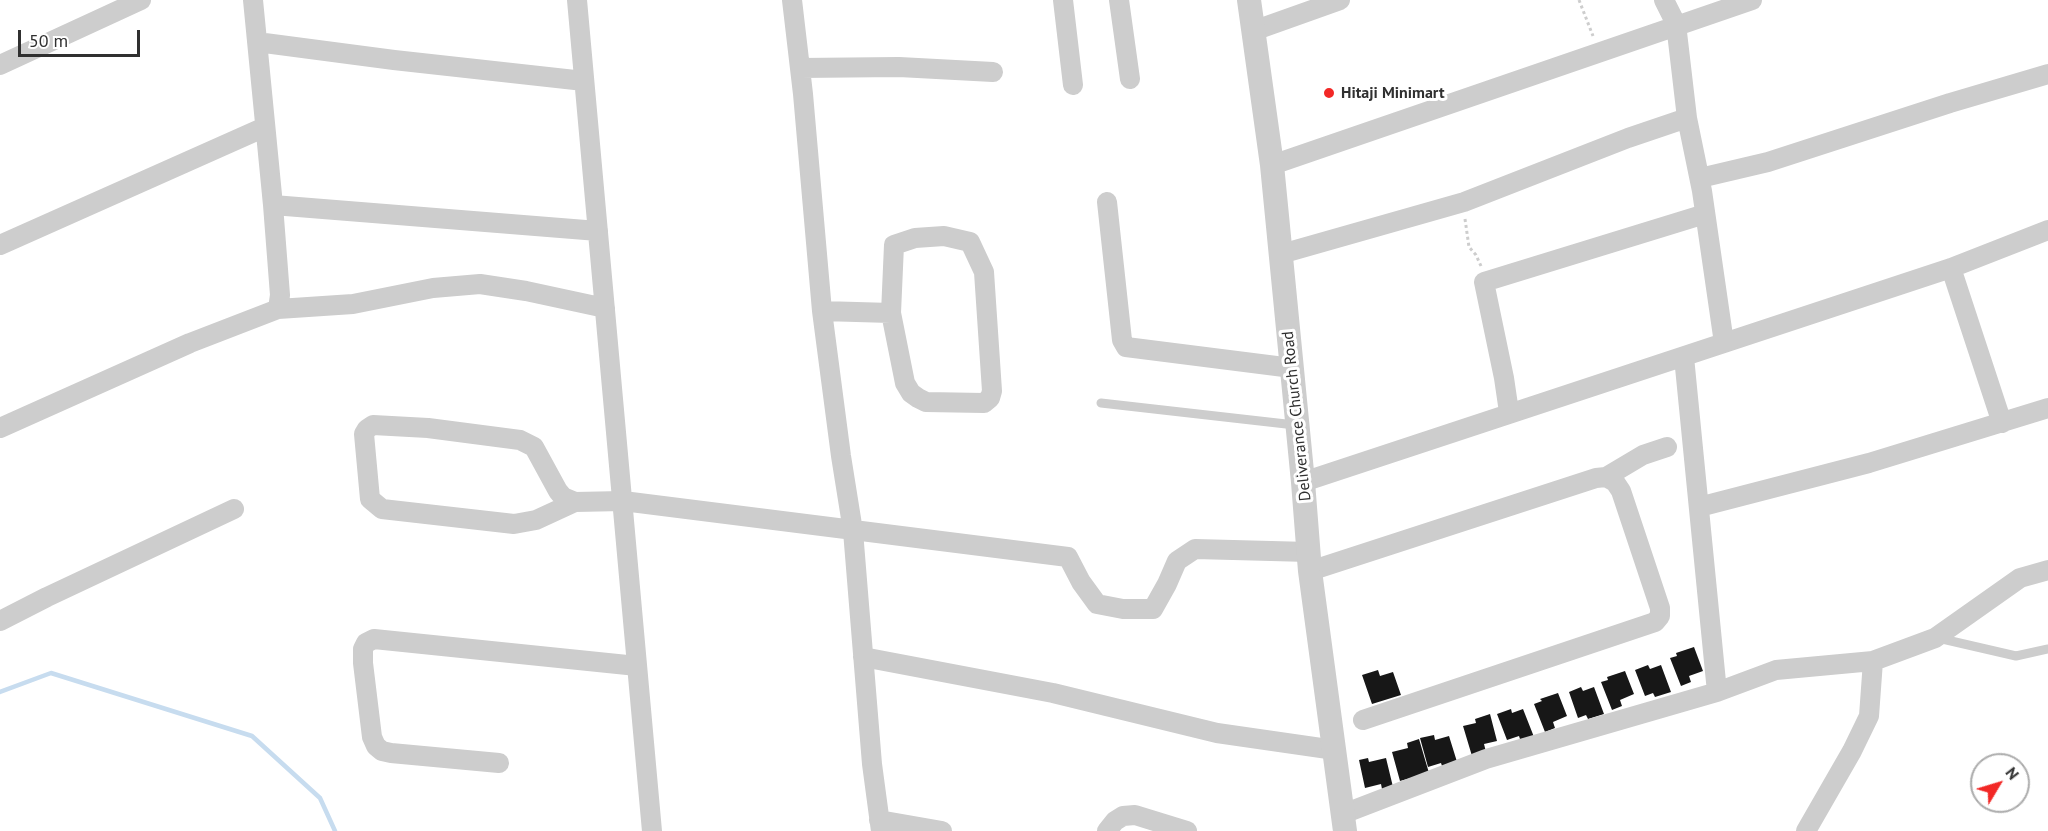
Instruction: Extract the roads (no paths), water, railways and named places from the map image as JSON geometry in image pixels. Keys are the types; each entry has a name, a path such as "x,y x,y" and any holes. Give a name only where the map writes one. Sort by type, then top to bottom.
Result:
{"street":[{"path":"0,65 141,0"},
{"path":"253,0 273,205 280,295 278,309"},
{"path":"577,0 652,831"},
{"path":"792,0 822,311 853,531 872,764 880,826 942,831"},
{"path":"1063,0 1073,85"},
{"path":"1119,0 1130,79"},
{"name":"Deliverance Church Road","path":"1249,0 1272,165 1310,562 1344,822"},
{"path":"1253,31 1340,0"},
{"path":"1664,0 1676,24 1687,118 1700,178 1724,343"},
{"path":"1272,165 1676,24 1752,0"},
{"path":"257,42 584,81"},
{"path":"800,68 899,68 993,72"},
{"path":"1700,178 1768,162 1950,103 2048,75"},
{"path":"1281,254 1464,202 1628,138 1687,118"},
{"path":"0,245 265,127"},
{"path":"1107,202 1122,340 1126,347 1292,368"},
{"path":"273,205 598,231"},
{"path":"1509,412 1484,282 1705,214"},
{"path":"1304,482 1509,412 1684,357 1951,268 2048,230"},
{"path":"944,236 970,243 984,272 992,392 990,398 984,403 926,402 911,393 905,383 891,313 894,245 915,238 944,236"},
{"path":"1951,268 2002,423"},
{"path":"0,429 180,348 278,309 353,304 433,288 480,284 605,308"},
{"path":"822,311 891,313"},
{"path":"1684,357 1718,692"},
{"path":"1699,507 1869,463 2048,408"},
{"path":"575,502 563,497 558,491 534,447 520,440 428,428 373,425 364,434 370,500 382,508 514,524 536,520 575,502 623,501 1068,557 1081,582 1097,604 1123,609 1152,609 1177,561 1195,549 1310,562 1606,477 1643,454 1667,447"},
{"path":"1364,720 1655,622 1660,615 1660,608 1621,490 1615,482 1606,477"},
{"path":"0,621 234,509"},
{"path":"1344,822 1486,759 1718,692 1776,670 1873,661 1935,638 2020,578 2048,570"},
{"path":"499,763 391,753 382,751 376,746 372,737 363,663 363,649 366,643 374,639 638,666"},
{"path":"863,657 1053,693 1216,733 1335,750"},
{"path":"1806,831 1813,823 1869,716 1873,661"},
{"path":"1107,831 1115,821 1123,816 1135,815 1187,831"}],"lane":[{"path":"1101,403 1298,426"},
{"path":"1935,638 2016,656 2048,649"}],"waterway":[{"path":"0,692 51,673 252,736 320,798 335,831"}],"place":[{"name":"Hitaji Minimart","path":"1329,93"}]}
